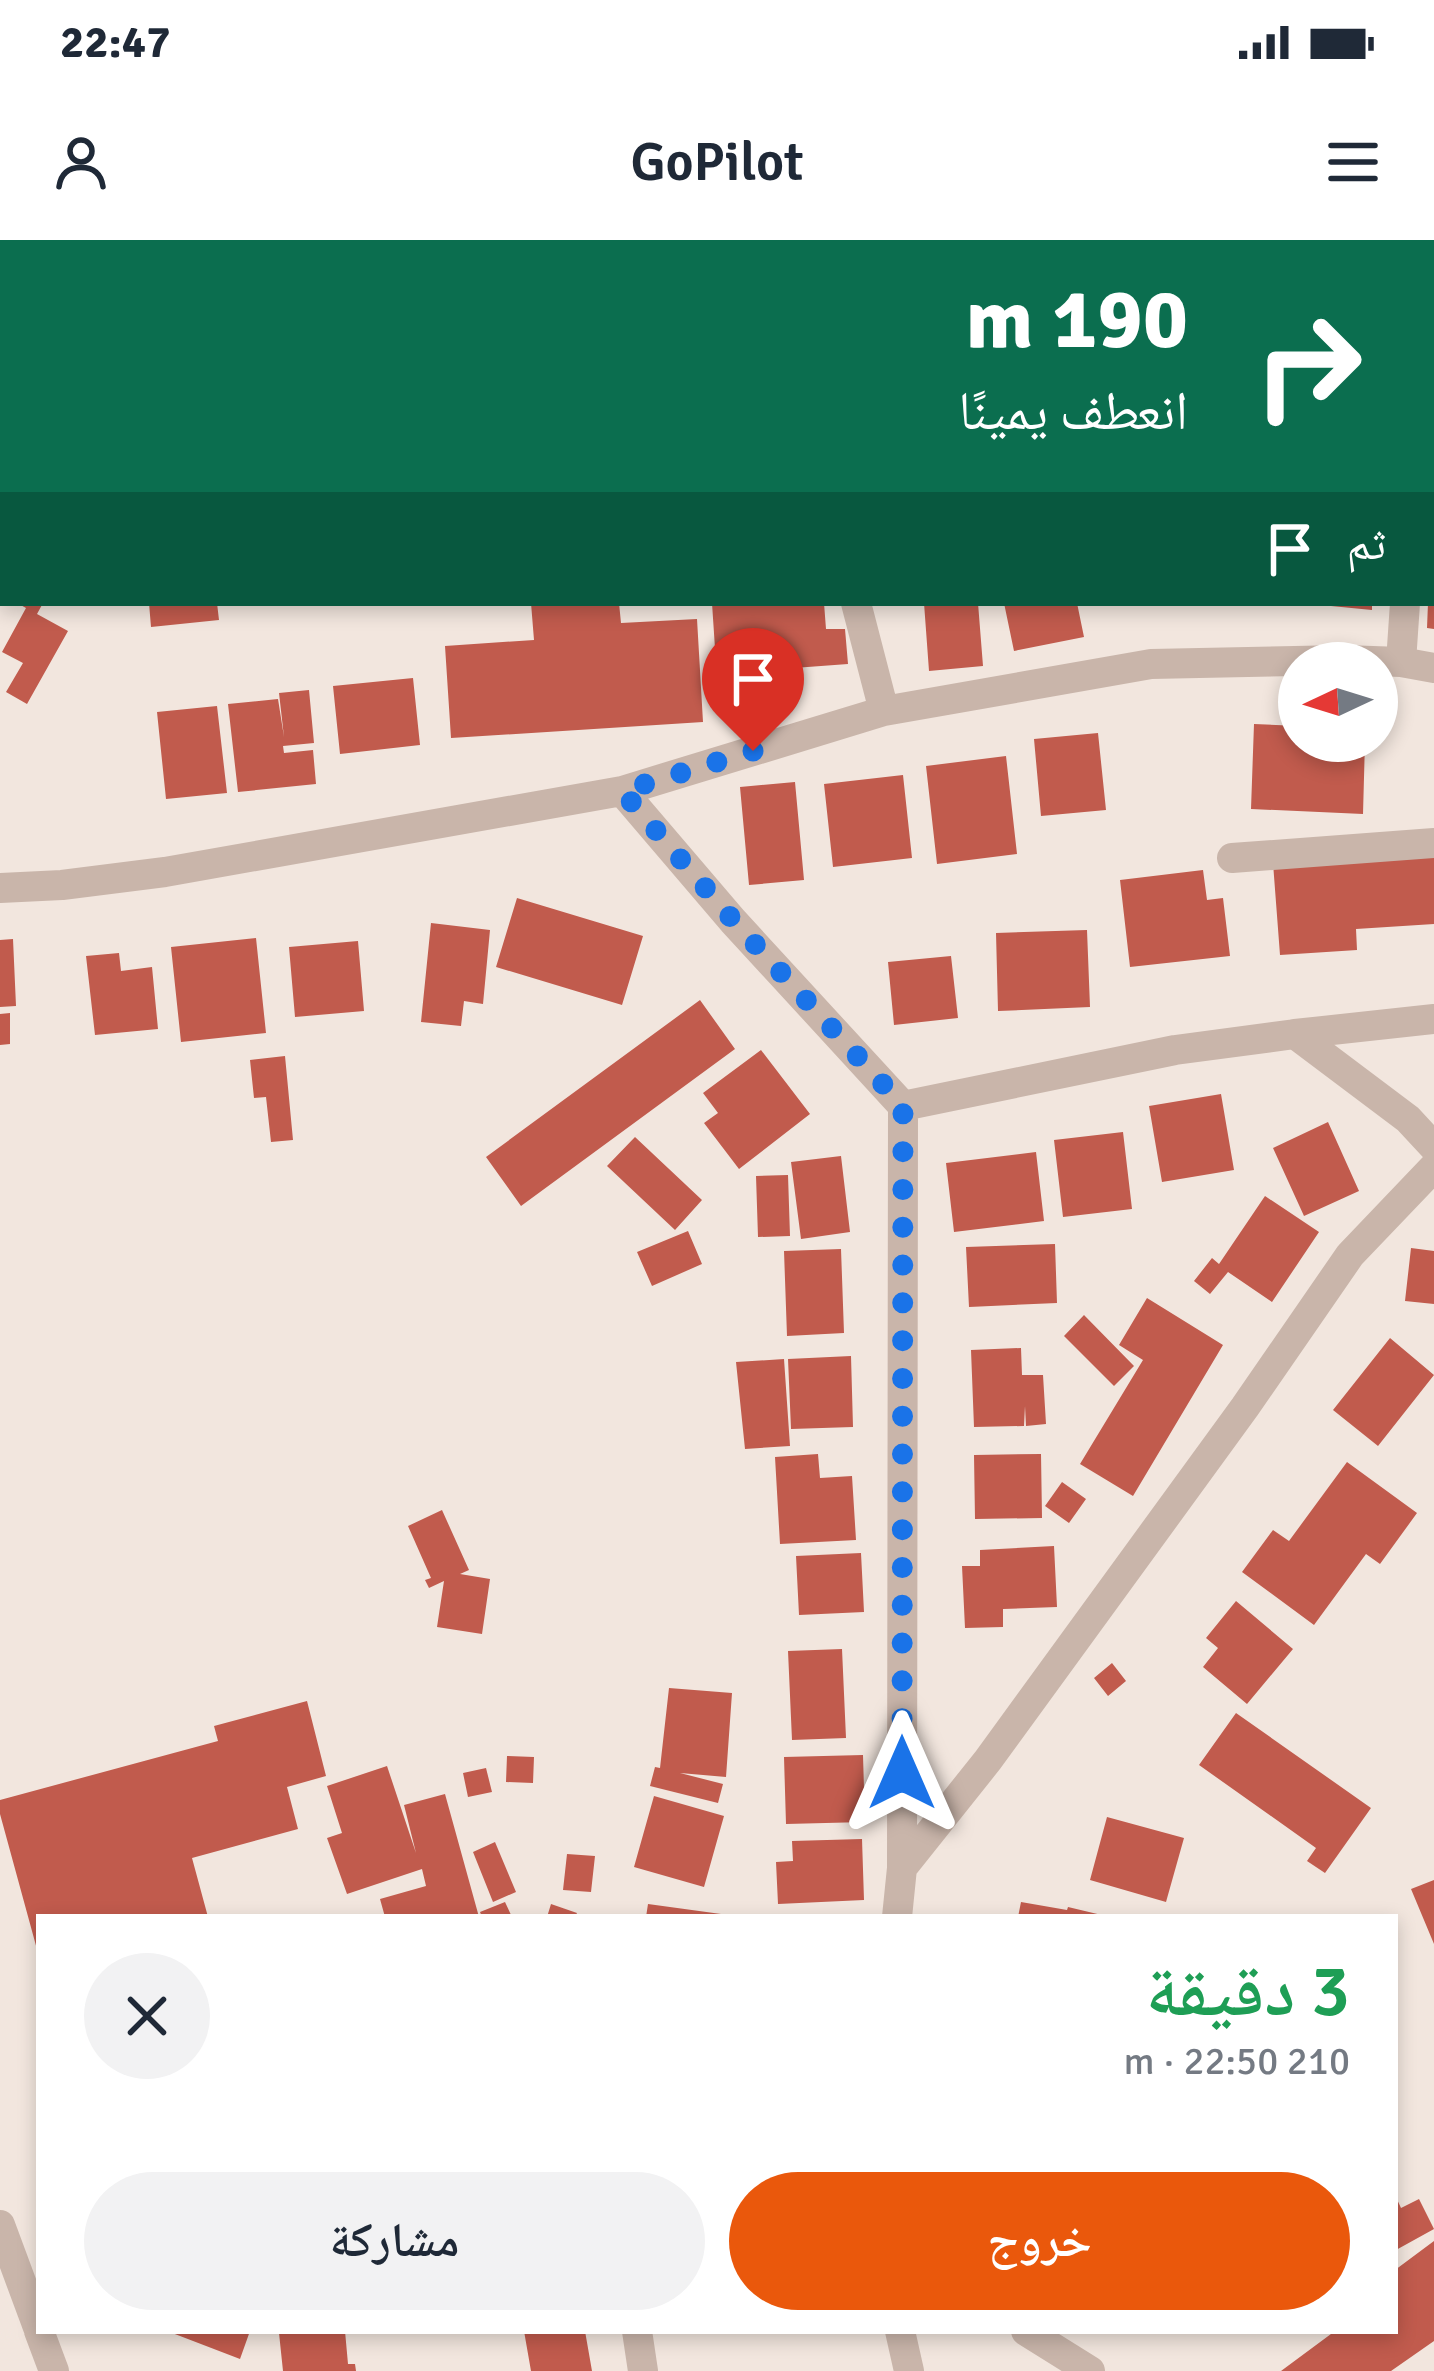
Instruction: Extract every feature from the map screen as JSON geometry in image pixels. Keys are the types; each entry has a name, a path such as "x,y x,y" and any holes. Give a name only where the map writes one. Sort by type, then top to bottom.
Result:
{"street":[{"path":"857,606 884,711"},
{"path":"1401,662 1405,606"},
{"path":"0,888 165,872 622,791 884,711 1151,664 1401,662 1434,668"},
{"path":"622,791 903,1106 902,1868 897,1914"},
{"path":"1232,858 1434,843"},
{"path":"903,1106 1175,1050 1434,1019"},
{"path":"1295,1034 1421,1114 1434,1147"},
{"path":"902,1868 1124,1574 1350,1255 1434,1167"},
{"path":"0,2224 36,2323"},
{"path":"40,2334 54,2371"},
{"path":"637,2334 643,2371"},
{"path":"901,2334 909,2371"},
{"path":"1031,2334 1089,2371"}],"building":[{"path":"22,606 41,606 37,614 68,631 27,704 6,692 23,663 2,652 26,608"},
{"path":"149,606 217,606 219,620 151,627"},
{"path":"531,606 619,606 621,623 697,619 703,722 451,738 445,646 534,640"},
{"path":"712,606 824,606 826,629 845,629 848,664 794,668 796,704 719,709"},
{"path":"924,606 978,606 983,666 929,671"},
{"path":"1005,606 1078,606 1084,637 1014,651"},
{"path":"1428,606 1434,606 1434,629 1427,628"},
{"path":"413,678 420,745 340,754 333,686"},
{"path":"309,690 314,743 283,746 284,753 313,750 316,784 238,792 228,704 278,699 284,737 279,693"},
{"path":"217,706 227,793 166,799 157,712"},
{"path":"1254,724 1278,725 1278,762 1364,762 1363,814 1251,809"},
{"path":"1098,733 1106,810 1041,816 1034,739"},
{"path":"1006,756 1017,854 937,864 926,766"},
{"path":"903,775 912,858 833,867 824,784"},
{"path":"795,782 804,880 749,885 740,787"},
{"path":"1434,852 1434,924 1356,929 1357,950 1280,955 1273,863"},
{"path":"1203,870 1207,900 1223,898 1230,956 1130,967 1120,880"},
{"path":"517,898 643,936 622,1005 496,967"},
{"path":"431,923 490,930 483,1004 464,1001 461,1026 421,1022"},
{"path":"1087,930 1090,1007 998,1011 996,933"},
{"path":"256,938 266,1033 181,1042 171,947"},
{"path":"13,939 16,1006 0,1007 0,940"},
{"path":"358,941 364,1011 295,1017 289,947"},
{"path":"119,953 121,971 152,967 158,1029 95,1035 86,956"},
{"path":"951,956 958,1018 894,1025 888,962"},
{"path":"700,1000 735,1049 521,1206 486,1157"},
{"path":"10,1013 10,1044 0,1045 0,1014"},
{"path":"761,1050 810,1114 739,1169 704,1123 718,1113 703,1093"},
{"path":"285,1056 293,1140 271,1142 266,1097 254,1098 250,1060"},
{"path":"1221,1094 1234,1170 1162,1182 1149,1106"},
{"path":"1328,1122 1359,1191 1304,1216 1273,1148"},
{"path":"1123,1132 1132,1209 1063,1217 1054,1140"},
{"path":"635,1137 702,1200 675,1230 607,1166"},
{"path":"1036,1152 1044,1221 954,1232 946,1163"},
{"path":"841,1156 850,1232 801,1239 791,1162"},
{"path":"788,1175 790,1236 758,1237 756,1176"},
{"path":"1265,1196 1319,1232 1272,1302 1228,1272 1210,1294 1194,1281 1212,1258 1219,1264"},
{"path":"688,1231 702,1264 652,1286 637,1252"},
{"path":"1055,1244 1057,1303 969,1307 966,1247"},
{"path":"1411,1248 1434,1251 1434,1304 1405,1301"},
{"path":"841,1249 844,1333 787,1336 784,1251"},
{"path":"1147,1298 1223,1345 1133,1496 1080,1464 1143,1360 1119,1345"},
{"path":"1084,1315 1134,1366 1114,1386 1064,1336"},
{"path":"1390,1338 1434,1375 1378,1446 1333,1410"},
{"path":"1021,1348 1022,1375 1043,1375 1046,1424 1026,1426 1025,1406 1024,1426 974,1427 971,1350"},
{"path":"851,1356 853,1427 791,1429 788,1359"},
{"path":"784,1359 790,1446 745,1449 736,1362"},
{"path":"818,1454 820,1478 852,1476 856,1540 780,1544 775,1457"},
{"path":"1041,1454 1042,1518 975,1519 974,1455"},
{"path":"1347,1462 1417,1513 1380,1564 1366,1554 1314,1625 1242,1572 1273,1530 1289,1541"},
{"path":"1062,1482 1086,1499 1069,1523 1045,1506"},
{"path":"442,1510 469,1570 460,1574 490,1579 482,1634 437,1627 444,1581 429,1588 425,1580 431,1578 408,1526"},
{"path":"1054,1546 1057,1607 1003,1609 1003,1627 965,1628 962,1566 980,1566 980,1550"},
{"path":"861,1553 864,1612 799,1615 796,1556"},
{"path":"1236,1601 1293,1649 1247,1704 1203,1667 1218,1648 1206,1638"},
{"path":"842,1649 846,1738 792,1740 788,1651"},
{"path":"1112,1663 1126,1681 1108,1696 1094,1678"},
{"path":"669,1688 732,1693 726,1777 680,1773 723,1784 718,1803 650,1786 655,1767 660,1768"},
{"path":"307,1701 326,1776 287,1787 298,1829 192,1858 207,1914 36,1914 36,1946 0,1800 218,1741 214,1726"},
{"path":"1236,1713 1371,1808 1325,1873 1307,1861 1316,1848 1199,1765"},
{"path":"863,1755 865,1822 786,1824 784,1757"},
{"path":"507,1756 534,1757 533,1783 506,1782"},
{"path":"387,1766 416,1853 404,1805 445,1794 478,1914 384,1914 380,1899 426,1886 422,1869 347,1894 327,1838 342,1833 327,1786"},
{"path":"486,1768 492,1792 468,1797 463,1773"},
{"path":"654,1796 724,1816 704,1887 634,1867"},
{"path":"1107,1817 1184,1838 1166,1902 1090,1880"},
{"path":"862,1839 864,1900 778,1904 776,1862 793,1861 792,1841"},
{"path":"495,1842 516,1892 493,1902 473,1852"},
{"path":"567,1854 595,1856 591,1892 563,1890"},
{"path":"1434,1880 1434,1944 1411,1889"},
{"path":"505,1902 511,1914 481,1914"},
{"path":"1021,1902 1097,1914 1019,1914"},
{"path":"551,1904 577,1913 576,1914 548,1914"},
{"path":"648,1904 721,1914 646,1914"},
{"path":"1419,2199 1434,2229 1398,2249 1398,2202 1401,2208"},
{"path":"1434,2241 1434,2341 1391,2371 1281,2371 1331,2334 1398,2334 1398,2268"},
{"path":"175,2334 249,2334 240,2359"},
{"path":"279,2334 345,2334 348,2364 355,2364 356,2371 283,2371"},
{"path":"525,2334 586,2334 592,2371 531,2371"}],"route":[{"path":"753,751 622,791 903,1106 902,1773"}]}
